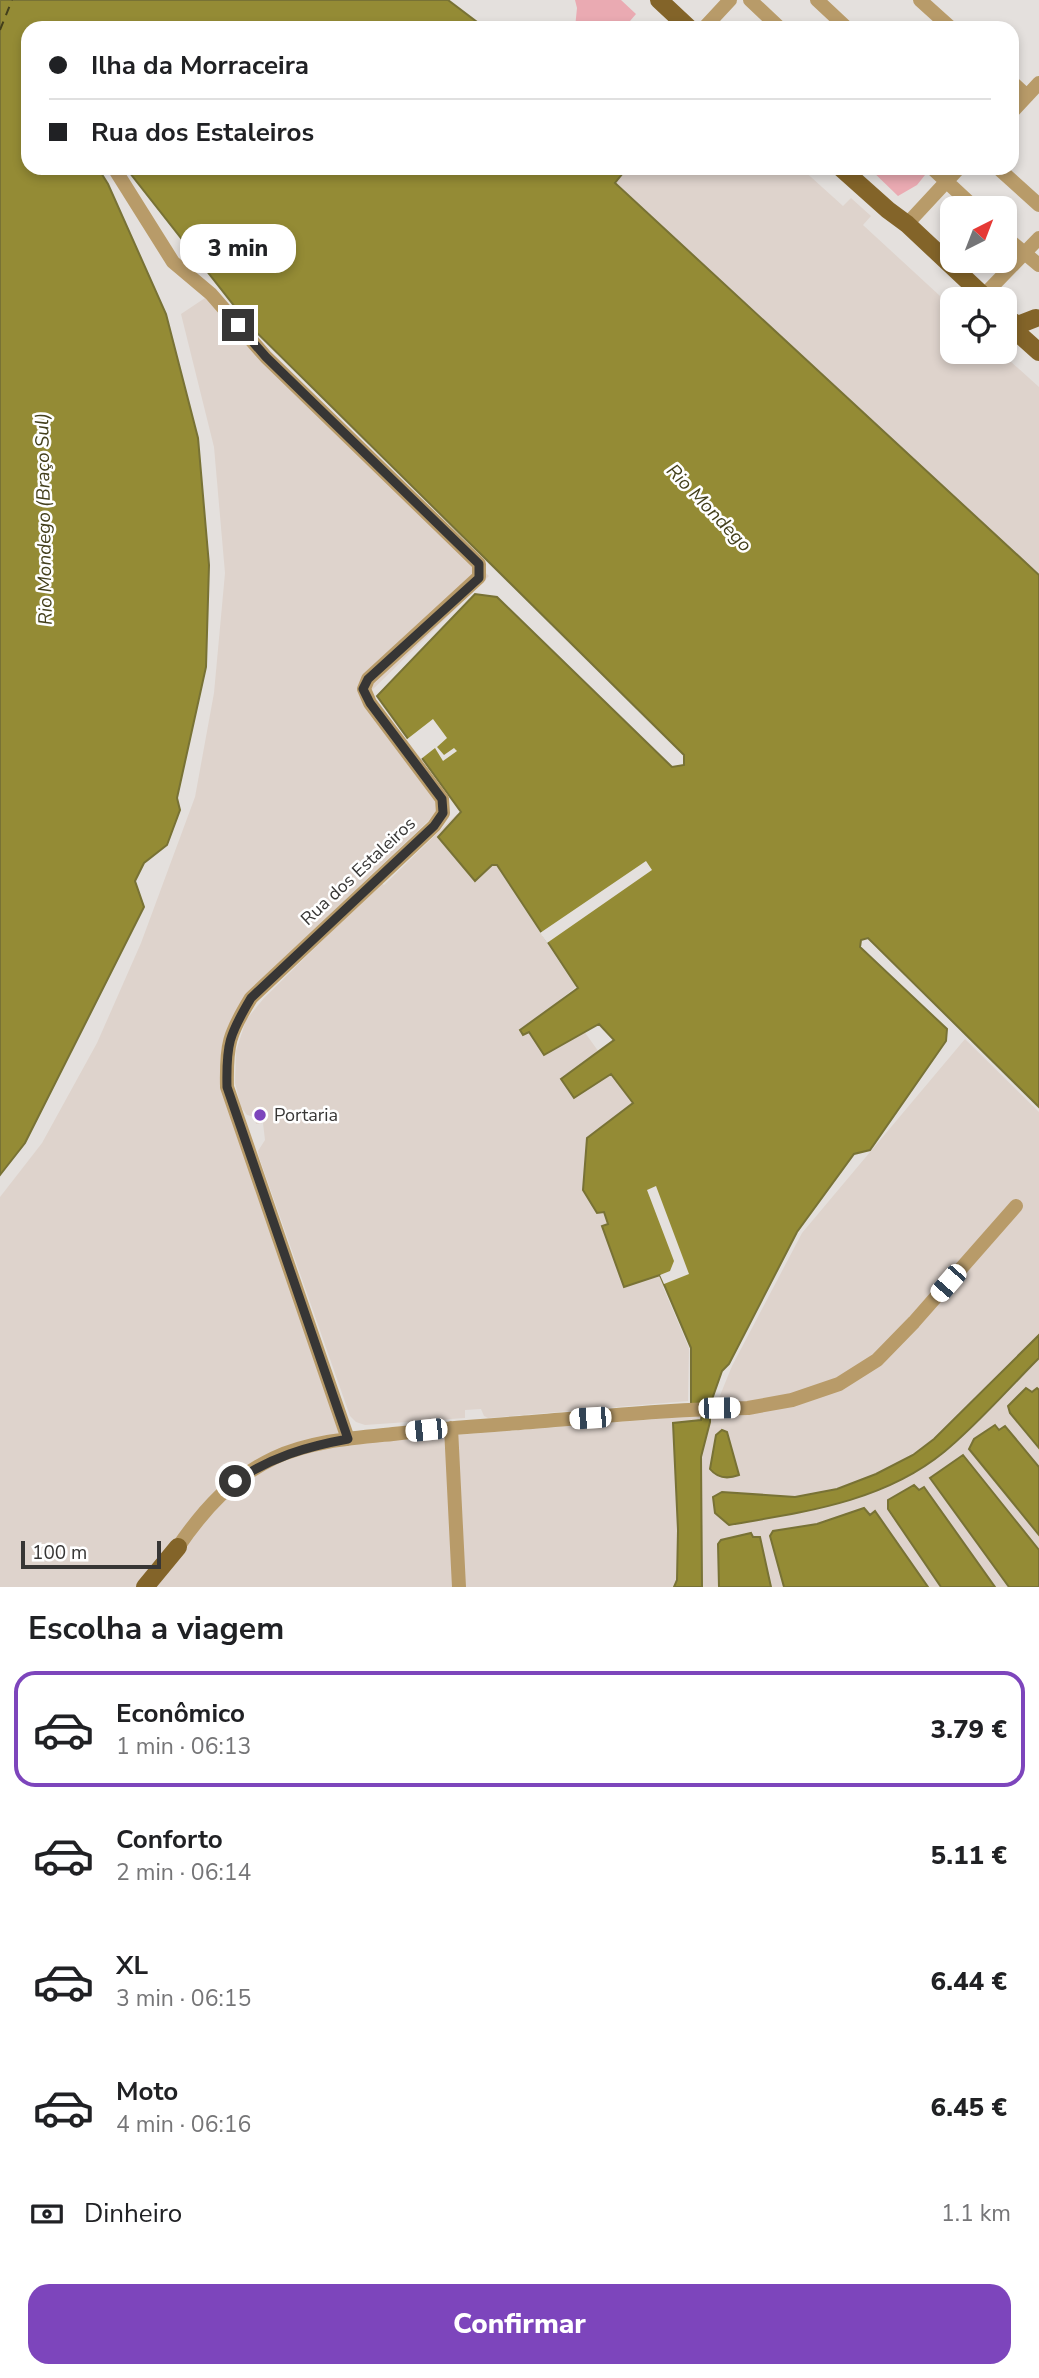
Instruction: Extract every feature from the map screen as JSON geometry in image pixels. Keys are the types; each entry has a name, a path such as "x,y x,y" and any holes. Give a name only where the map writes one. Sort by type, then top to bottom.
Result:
{"main road":[{"path":"659,0 682,21"},
{"path":"853,175 973,287"},
{"path":"1017,324 1038,326"},
{"path":"1017,331 1039,352"},
{"path":"145,1587 178,1547"},
{"path":"162,1587 178,1547"}],"street":[{"path":"710,21 730,0"},
{"path":"750,0 772,21"},
{"path":"817,0 840,21"},
{"path":"920,0 943,21"},
{"path":"1019,105 1039,83"},
{"path":"1019,89 1027,96"},
{"name":"Rua dos Estaleiros","path":"118,175 173,262 211,293 266,357 479,564 479,578 368,679 363,689 370,703 442,799 443,813 434,826 251,998 232,1030 226,1058 227,1087 348,1439"},
{"path":"940,175 963,196"},
{"path":"907,224 953,175"},
{"path":"1006,175 1039,205"},
{"path":"1000,287 1034,262 1039,238"},
{"path":"1017,247 1034,262"},
{"path":"178,1547 210,1504 235,1481 274,1458 295,1450 348,1439 451,1428 748,1408 792,1400 839,1384 877,1360 1016,1206"},
{"path":"451,1428 459,1587"}],"shaded area":[{"path":"575,0 621,0 636,14 630,21 576,21"},
{"path":"621,175 809,175 843,206 851,198 871,216 863,225 940,296 940,364 1013,364 1039,387 1039,575 614,183"},
{"path":"876,175 925,175 917,185 898,196"},
{"path":"208,296 262,360 489,576 370,692 448,802 246,994 227,1028 221,1058 345,1444 718,1414 719,1398 732,1366 802,1233 965,1039 1039,1112 1039,1587 0,1587 0,1197 42,1143 97,1043 141,943 195,797 214,693 225,573 214,447 181,314"},
{"path":"457,814 496,865 576,987 561,999 636,1104 711,1268 663,1287 689,1348 688,1401 488,1418 481,1409 465,1410 465,1418 365,1425 350,1416 259,1157 258,1151 265,1140 263,1123 256,1124 255,1117 247,1115 241,1107 235,1083 236,1051 246,1020 264,998 381,883 384,885"}],"water":[{"name":"Rio Mondego (Braço Sul)","path":"0,0 448,0 476,21 21,21 21,175 102,175 108,184 166,314 198,438 209,565 206,667 177,798 180,810 167,845 144,863 135,881 144,907 25,1143 0,1175"},
{"name":"Rio Mondego","path":"131,175 621,175 615,183 1039,575 1039,1107 868,938 861,940 860,947 947,1029 946,1041 870,1150 854,1154 797,1232 729,1364 722,1371 710,1405 710,1422 701,1457 702,1587 674,1587 677,1580 678,1530 673,1423 701,1420 703,1407 691,1407 691,1348 660,1275 624,1287 602,1226 608,1224 604,1212 597,1213 583,1190 587,1138 633,1103 611,1074 574,1098 561,1079 614,1040 599,1024 544,1055 529,1032 523,1035 520,1030 578,988 497,865 492,865 475,881 438,837 461,812 377,696 475,594 497,597 672,767 684,765 684,755 250,326"},
{"path":"1039,1335 1039,1358 969,1430 944,1452 895,1483 842,1502 729,1525 715,1513 713,1497 722,1492 795,1497 837,1489 876,1474 913,1455 934,1439"},
{"path":"1026,1388 1032,1392 1037,1388 1039,1390 1039,1448 1010,1413 1008,1406"},
{"path":"995,1425 999,1430 1005,1426 1039,1467 1039,1535 969,1449 974,1439"},
{"path":"722,1430 727,1432 739,1475 723,1477 710,1469 716,1435"},
{"path":"963,1455 1039,1550 1039,1587 1009,1587 930,1478"},
{"path":"914,1485 919,1490 924,1487 995,1587 941,1587 888,1509 888,1500"},
{"path":"864,1508 870,1515 875,1511 928,1587 784,1587 770,1536 773,1531 817,1524"},
{"path":"751,1533 753,1537 760,1537 771,1587 719,1587 718,1544 721,1540"}],"pier":[{"path":"433,719 447,738 437,747 444,755 454,748 457,751 443,761 435,748 421,759 406,740"},
{"path":"646,861 652,870 547,943 540,933"},
{"path":"656,1186 689,1274 664,1284 660,1275 670,1271 674,1261 647,1190"}],"ferry route":[{"path":"0,30 12,0"}],"place":[{"name":"Portaria","path":"260,1115"}],"route":[{"path":"235,1481 274,1458 295,1450 348,1439 227,1087 226,1058 232,1030 251,998 434,826 443,813 442,799 370,703 363,689 368,679 479,578 479,564 266,357 238,325"}]}
